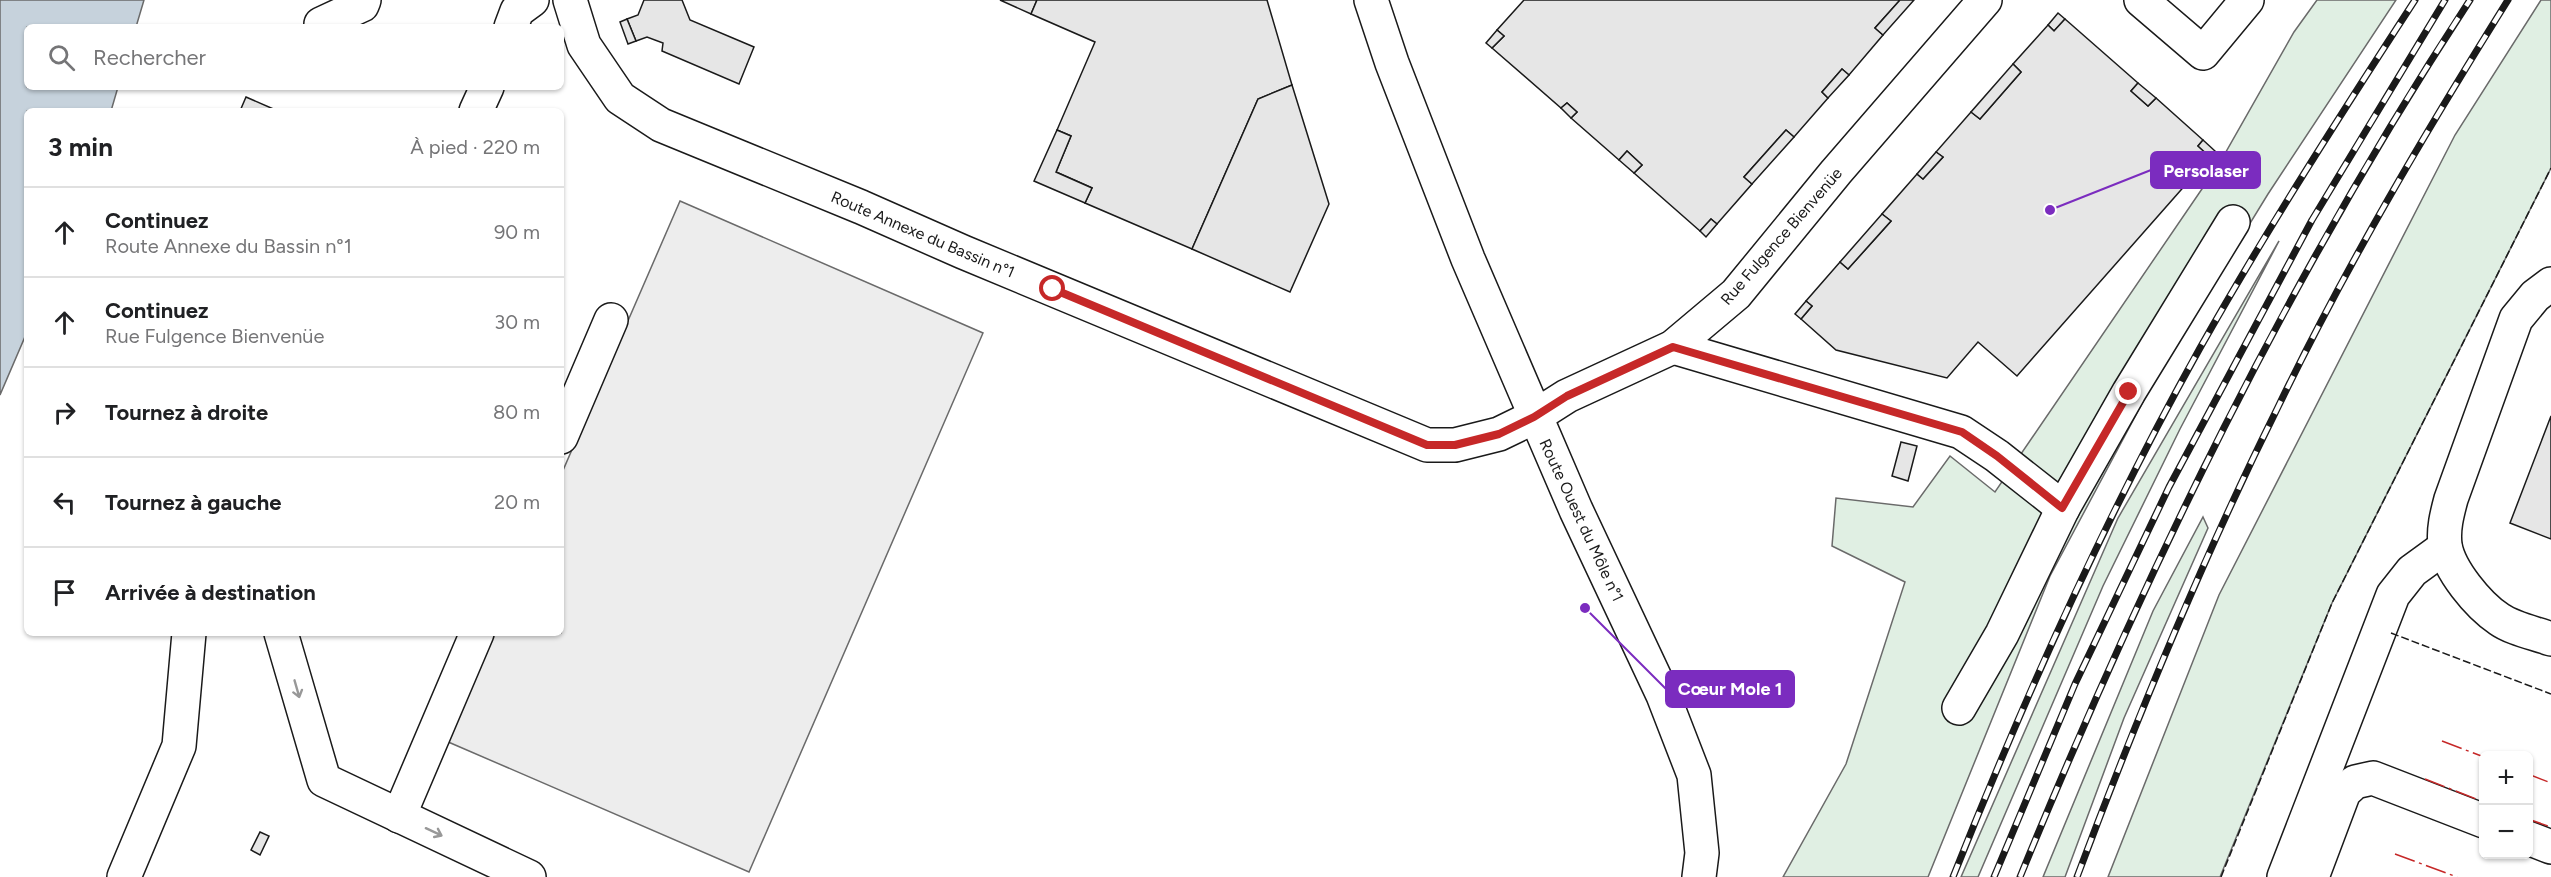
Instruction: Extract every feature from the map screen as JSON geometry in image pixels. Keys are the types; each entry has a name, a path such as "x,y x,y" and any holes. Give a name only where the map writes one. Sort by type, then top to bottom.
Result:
{"street":[{"path":"321,24 362,4 364,0"},
{"path":"512,24 518,11 532,0"},
{"name":"Route Annexe du Bassin n°1","path":"570,0 584,45 620,98 661,125 1427,445 1455,445 1499,434 1534,417"},
{"name":"Route Ouest du Môle n°1","path":"1371,0 1392,63 1468,259 1534,417 1663,695 1694,775 1702,853 1699,877"},
{"name":"Rue Fulgence Bienvenüe","path":"1534,417 1567,396 1673,347 1736,294 1836,172 1985,0"},
{"path":"2141,0 2203,53 2247,0"},
{"path":"477,108 485,90"},
{"path":"1959,708 2002,634 2062,508 2135,382 2233,222"},
{"path":"2551,284 2535,296 2516,319 2451,499 2445,522 2445,547 2456,572 2478,601 2500,620 2551,639"},
{"path":"564,430 611,320"},
{"path":"1673,347 1962,432 1997,456 2062,508"},
{"path":"2284,877 2392,595 2412,571 2445,547"},
{"path":"124,877 179,746 189,636"},
{"path":"282,636 324,780 529,877"},
{"path":"399,816 476,636"},
{"path":"2312,877 2344,792 2355,782 2373,778 2479,819"},
{"path":"2533,840 2551,847"}],"green space":[{"path":"2317,0 2396,0 2268,194 2160,370 2050,576 1928,877 1783,877 1846,764 1905,582 1832,546 1836,498 1913,507 1950,456 1995,492 2219,164 2294,32"},
{"path":"2541,0 2551,0 2551,168 2332,603 2220,877 2108,877 2219,595 2455,135"},
{"path":"2279,241 2180,429 2103,586 1978,877 1961,877 2118,518"},
{"path":"2203,517 2208,528 2124,718 2065,877 2043,877 2153,611"}],"shaded area":[{"path":"0,0 144,0 137,24 24,24 24,90 117,90 112,108 24,108 24,339 0,395"},
{"path":"680,201 983,333 749,872 446,741 491,636 564,636 564,468"}],"building":[{"path":"644,0 682,0 690,20 754,47 739,84 662,51 663,43 647,37 636,41 627,19 638,15"},
{"path":"1000,0 1037,0 1031,14"},
{"path":"1037,0 1267,0 1292,85 1258,99 1192,249 1085,203 1092,188 1056,172 1071,136 1057,130 1095,42 1031,14"},
{"path":"1524,0 1900,0 1875,28 1883,35 1849,75 1842,69 1822,92 1828,98 1794,137 1786,130 1744,177 1752,184 1717,224 1711,219 1700,231 1634,173 1642,165 1627,151 1619,160 1571,118 1577,112 1567,103 1561,108 1492,48 1504,36 1497,30"},
{"path":"1900,0 1914,0 1883,35 1875,28"},
{"path":"2058,13 2065,19 2054,31 2048,25"},
{"path":"627,19 636,41 628,44 620,22"},
{"path":"2065,19 2138,83 2131,91 2148,106 2156,98 2203,140 2198,146 2210,157 2017,376 1978,342 1947,378 1836,350 1801,319 1812,306 1806,301 1840,262 1848,269 1891,221 1882,214 1917,174 1923,179 1943,157 1936,152 1971,112 1980,119 2021,72 2013,64 2048,25 2054,31"},
{"path":"1497,30 1504,36 1492,48 1486,43"},
{"path":"2013,64 2021,72 1980,119 1971,112"},
{"path":"1842,69 1849,75 1828,98 1822,92"},
{"path":"2138,83 2156,98 2148,106 2131,91"},
{"path":"1292,85 1329,204 1290,292 1192,249 1258,99"},
{"path":"246,97 271,108 241,108"},
{"path":"1567,103 1577,112 1571,118 1561,108"},
{"path":"1057,130 1071,136 1056,172 1092,188 1085,203 1034,181"},
{"path":"1786,130 1794,137 1752,184 1744,177"},
{"path":"2203,140 2215,151 2210,157 2198,146"},
{"path":"1627,151 1642,165 1634,173 1619,160"},
{"path":"1936,152 1943,157 1923,179 1917,174"},
{"path":"1882,214 1891,221 1848,269 1840,262"},
{"path":"1711,219 1717,224 1706,237 1700,231"},
{"path":"1806,301 1812,306 1801,319 1795,314"},
{"path":"2551,416 2551,539 2510,523"},
{"path":"1901,442 1917,446 1908,481 1892,476"},
{"path":"260,832 269,836 260,855 251,850"}],"railway":[{"path":"1953,877 2068,608 2165,412 2225,304 2278,216 2415,0"},
{"path":"1994,877 2075,684 2169,487 2312,220 2445,0"},
{"path":"2020,877 2118,650 2224,428 2281,318 2341,211 2404,104 2470,0"},
{"path":"2077,877 2172,639 2223,522 2304,354 2387,200 2508,0"}],"fence":[{"path":"2221,877 2332,603 2551,168"},
{"path":"2391,633 2551,694"}],"power":[{"path":"2442,741 2479,755"},
{"path":"2533,776 2551,783"},
{"path":"2425,779 2479,800"},
{"path":"2533,821 2551,827"},
{"path":"2395,854 2457,877"}],"place":[{"name":"Persolaser","path":"2050,210"},
{"name":"Cœur Mole 1","path":"1585,608"}],"route":[{"path":"1053,289 1427,445 1455,445 1499,434 1534,417 1567,396 1673,347 1962,432 1997,456 2062,508 2129,392"}]}
